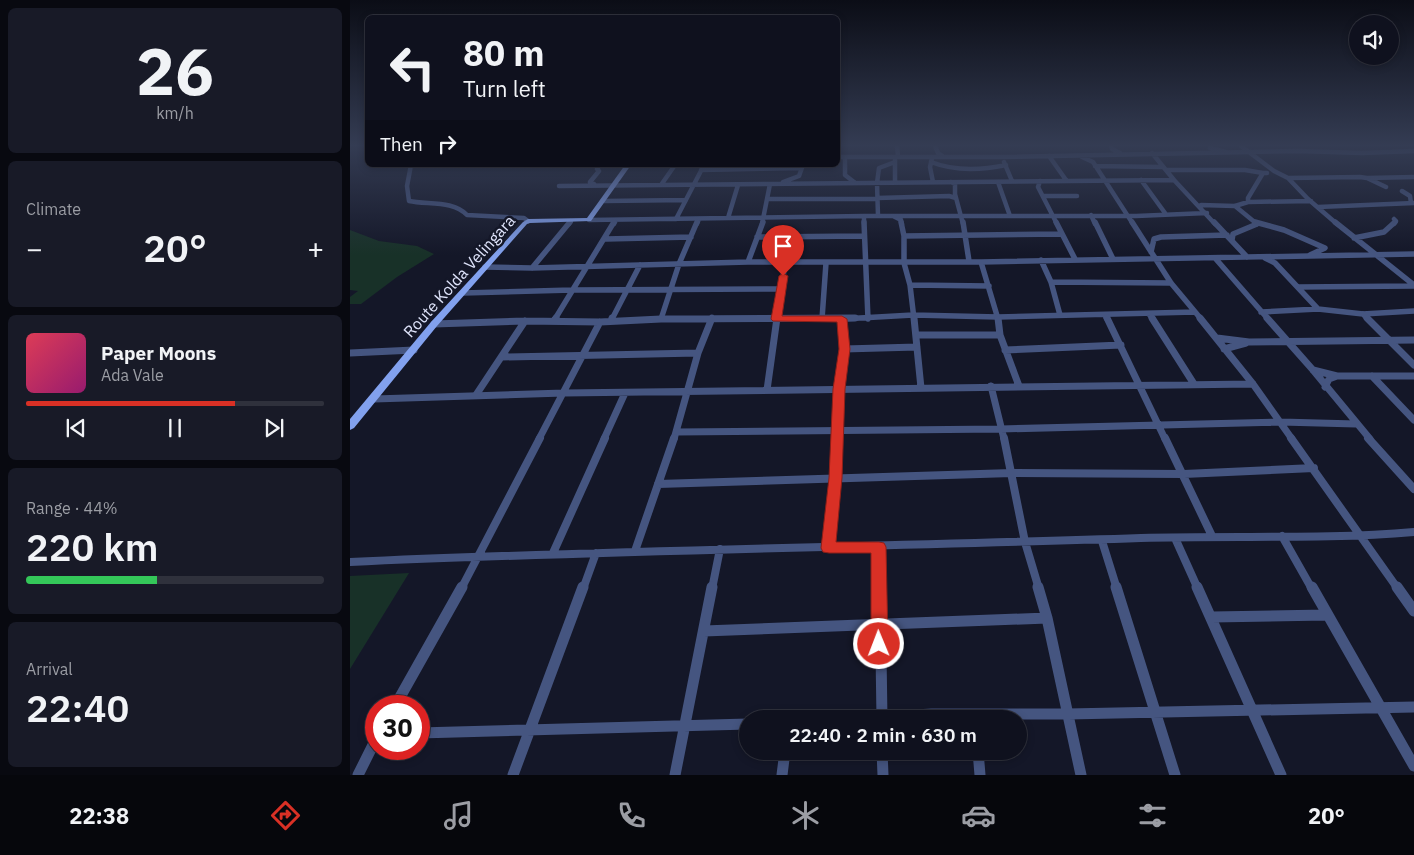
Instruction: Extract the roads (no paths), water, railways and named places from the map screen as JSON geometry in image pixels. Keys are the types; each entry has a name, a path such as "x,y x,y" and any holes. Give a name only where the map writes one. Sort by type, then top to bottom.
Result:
{"main road":[{"path":"589,220 617,182"},
{"name":"Route Kolda Velingara","path":"350,426 434,324 528,221 589,220"}],"street":[{"path":"408,182 409,201 419,204 452,206 465,211 467,215 524,218 528,221"},
{"path":"590,182 595,185"},
{"path":"676,219 694,182"},
{"path":"777,184 782,182"},
{"path":"559,186 874,182"},
{"path":"877,182 878,216"},
{"path":"951,182 955,184 970,261"},
{"path":"998,182 1010,216"},
{"path":"1040,182 1038,187 1075,259"},
{"path":"1107,182 1130,216 1171,283 1253,384 1414,611"},
{"path":"1143,182 1165,213"},
{"path":"1176,182 1201,205 1247,256"},
{"path":"1248,202 1248,198 1258,182"},
{"path":"1292,182 1310,201 1414,286"},
{"path":"1375,182 1386,187"},
{"path":"748,262 764,218 770,184"},
{"path":"728,218 738,185"},
{"path":"1318,207 1412,203 1410,196 1402,191"},
{"path":"768,199 956,196"},
{"path":"1043,196 1077,196"},
{"path":"604,201 686,200"},
{"path":"1201,205 1235,206 1248,202 1310,201"},
{"path":"1235,206 1257,224 1284,230 1325,248 1352,256"},
{"path":"589,220 864,216 1130,216 1165,213 1207,213"},
{"path":"1091,215 1113,259"},
{"path":"864,216 863,236 868,319"},
{"path":"893,216 901,220 904,236 904,263 910,285 921,388"},
{"path":"661,319 679,264 699,219"},
{"path":"1354,238 1382,232 1393,227 1396,221 1394,219"},
{"path":"554,321 616,220"},
{"path":"532,268 571,221"},
{"path":"1232,240 1233,234 1257,224"},
{"path":"904,236 1062,234"},
{"path":"1153,255 1154,240 1161,237 1227,235"},
{"path":"757,237 863,236"},
{"path":"606,239 691,237"},
{"path":"1308,256 1325,248"},
{"path":"485,267 532,268 748,262 981,262 1113,259 1153,255 1216,258 1247,256 1276,260 1308,256 1414,255"},
{"path":"1362,256 1385,262"},
{"path":"1216,258 1313,370 1356,424 1414,489"},
{"path":"1041,260 1051,282 1060,315"},
{"path":"1276,260 1318,309"},
{"path":"981,262 998,317 1004,350 1019,386"},
{"path":"766,390 785,263"},
{"path":"822,319 826,263"},
{"path":"611,321 640,265"},
{"path":"1051,282 1171,283"},
{"path":"910,285 989,286"},
{"path":"1299,287 1414,286"},
{"path":"462,293 572,290 781,289"},
{"path":"1261,312 1318,309 1363,314 1414,311"},
{"path":"434,324 525,321 600,322 712,318 868,319 913,315 998,317 1195,312"},
{"path":"1149,314 1194,384"},
{"path":"1363,314 1414,365"},
{"path":"1105,315 1184,474 1212,536"},
{"path":"635,551 676,432 698,353 712,318"},
{"path":"829,548 836,478 839,389 844,349 842,319"},
{"path":"476,395 525,321"},
{"path":"401,695 440,629 600,322"},
{"path":"916,335 1000,335"},
{"path":"1217,338 1249,342 1414,340"},
{"path":"1224,349 1249,342"},
{"path":"1004,350 1121,345"},
{"path":"844,349 917,347"},
{"path":"350,353 414,350"},
{"path":"502,357 698,353"},
{"path":"1313,370 1337,376 1414,376"},
{"path":"1325,386 1329,379 1337,376"},
{"path":"1372,376 1414,420"},
{"path":"374,399 564,392 625,393 991,386 1253,384"},
{"path":"991,386 1012,474 1025,542 1047,618 1081,775"},
{"path":"553,553 625,393"},
{"path":"676,432 838,432 1281,422 1356,424"},
{"path":"658,484 1012,474 1184,474 1314,468"},
{"path":"1404,477 1414,477"},
{"path":"350,562 553,553 879,547 1212,536 1360,537 1414,532"},
{"path":"1282,536 1414,766"},
{"path":"1175,538 1212,617 1281,775"},
{"path":"1102,541 1175,775"},
{"path":"879,547 882,710"},
{"path":"675,775 720,550"},
{"path":"513,775 596,553"},
{"path":"1212,617 1326,615"},
{"path":"704,631 879,626 1047,618"},
{"path":"1027,715 1414,707"},
{"path":"430,733 739,724"},
{"path":"358,775 366,760"},
{"path":"782,775 784,760"},
{"path":"882,760 883,775"},
{"path":"979,760 980,775"}]}
